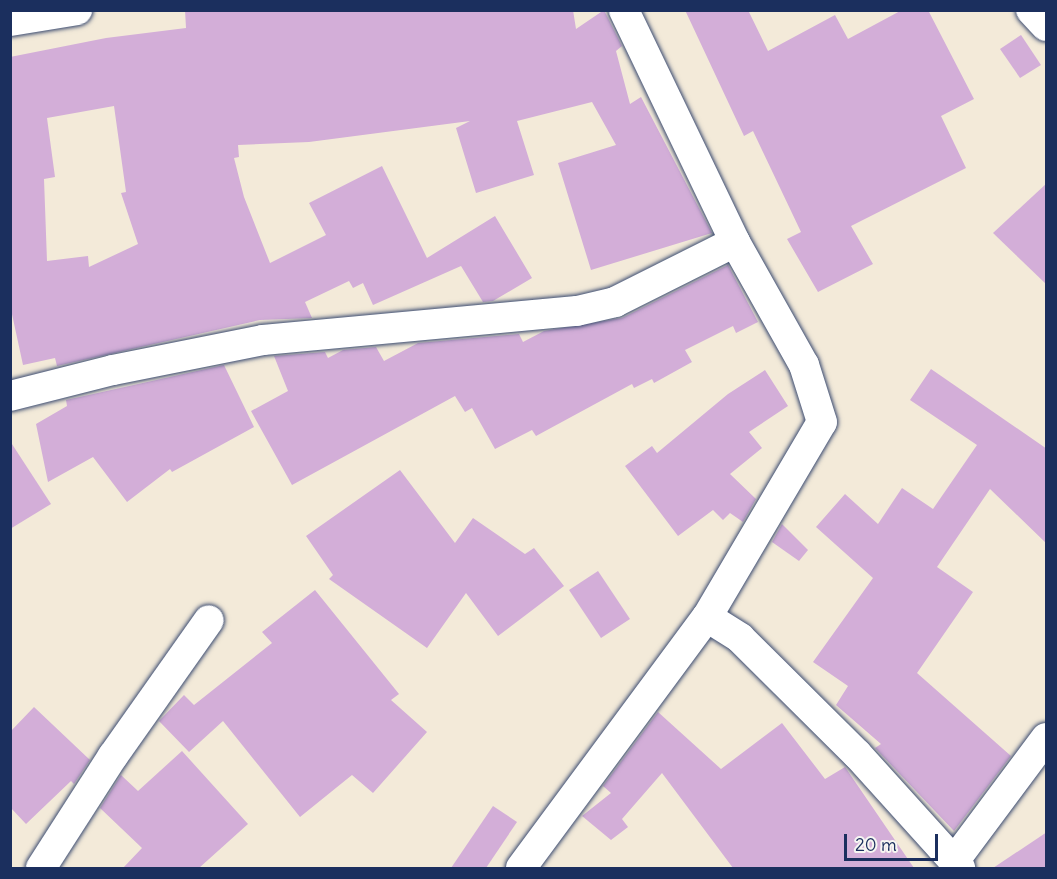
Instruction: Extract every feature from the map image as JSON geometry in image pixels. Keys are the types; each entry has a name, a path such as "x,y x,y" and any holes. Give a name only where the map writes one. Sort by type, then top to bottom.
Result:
{"street":[{"path":"10,21 76,10"},
{"path":"522,868 707,617 822,422 804,365 735,242 624,10"},
{"path":"1031,10 1047,26"},
{"path":"10,396 113,370 263,340 577,311 615,302 735,242"},
{"path":"707,617 740,638 857,754 957,864 1047,738"},
{"path":"41,868 113,756 209,620"}],"building":[{"path":"185,10 573,10 576,29 604,10 622,46 616,51 630,104 641,97 712,233 591,270 558,163 616,145 592,102 517,121 534,175 476,193 456,128 470,121 309,142 238,145 239,157 234,158 244,197 270,263 326,235 309,203 382,166 427,258 495,216 532,278 493,301 483,302 461,266 373,305 363,283 353,288 349,281 305,302 312,318 260,320 57,366 55,358 23,365 10,305 10,57 106,38 186,28","holes":["114,106 126,192 121,193 138,244 89,267 88,256 47,261 44,179 55,177 47,118"]},
{"path":"685,10 748,10 768,51 835,15 848,39 902,10 928,10 974,99 941,116 966,168 851,226 873,264 818,292 787,239 801,232 753,131 744,136"},
{"path":"1021,35 1041,65 1020,78 1000,49"},
{"path":"1047,183 1047,285 993,233"},
{"path":"728,265 758,322 736,333 733,326 685,350 692,362 654,383 652,379 634,388 632,384 536,436 532,430 495,449 472,408 465,412 455,396 292,485 251,411 288,391 274,356 325,352 328,358 343,350 376,347 384,361 418,343 519,334 523,342 544,331 622,318"},
{"path":"224,365 254,427 172,472 170,469 127,502 93,457 48,482 36,424 67,406 66,400"},
{"path":"931,369 1047,449 1047,544 990,489 937,567 973,592 917,673 1011,756 954,831 875,748 881,744 836,705 848,686 813,662 873,578 816,527 845,494 878,524 902,488 933,509 977,445 910,400"},
{"path":"765,370 788,406 749,432 762,448 730,474 756,499 743,522 730,513 723,520 713,510 678,536 625,466 652,446 657,453 728,394"},
{"path":"10,441 51,504 10,529"},
{"path":"400,470 455,543 473,518 525,554 534,548 564,586 498,636 466,593 427,648 329,579 333,575 306,536"},
{"path":"782,524 808,550 799,561 772,542"},
{"path":"598,571 630,619 601,638 569,590"},
{"path":"315,590 399,694 391,700 427,732 373,793 352,775 300,817 223,721 189,752 159,721 184,695 194,705 272,643 262,632"},
{"path":"34,707 90,760 74,784 71,781 26,824 10,807 10,732"},
{"path":"658,712 721,769 782,723 825,779 845,767 914,868 733,868 662,773 622,819 628,827 611,840 582,816 611,793 603,786"},
{"path":"182,751 248,824 199,868 123,868 142,848 100,808 121,775 138,791"},
{"path":"493,806 517,822 486,868 451,868"},
{"path":"1047,832 1047,868 993,868"}]}
